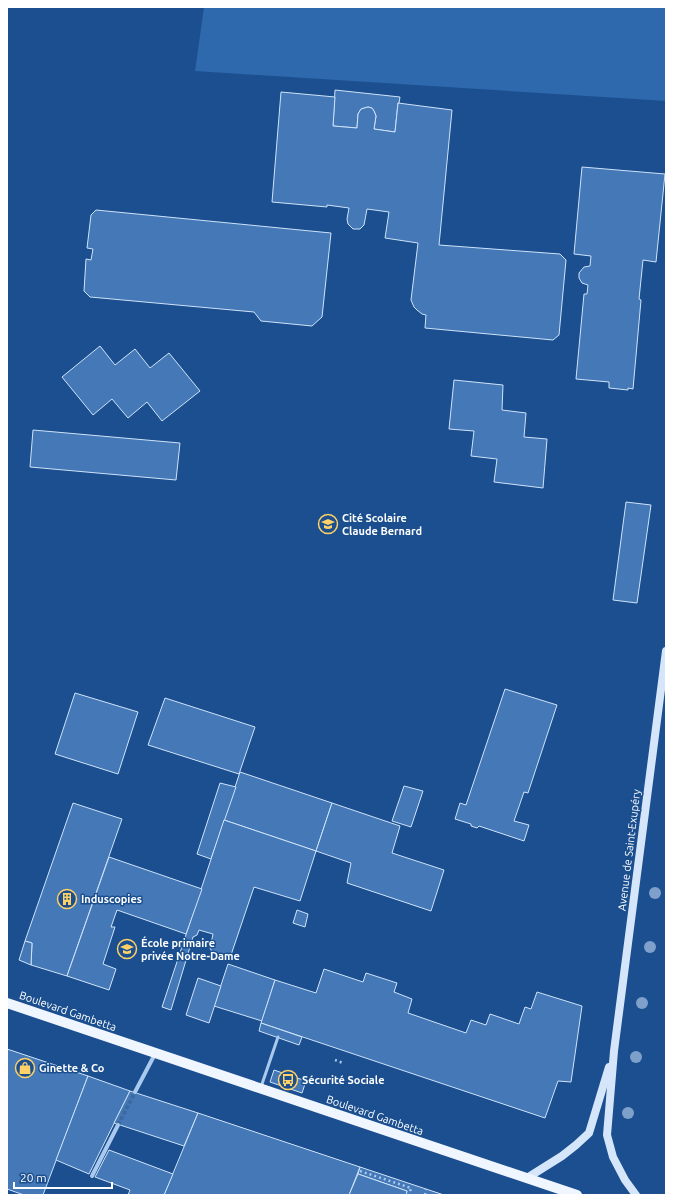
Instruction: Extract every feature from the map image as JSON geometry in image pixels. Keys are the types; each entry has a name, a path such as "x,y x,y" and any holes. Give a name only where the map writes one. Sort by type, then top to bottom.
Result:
{"main road":[{"name":"Boulevard Gambetta","path":"7,1003 577,1195"}],"street":[{"name":"Avenue de Saint-Exupéry","path":"636,1195 625,1180 613,1158 607,1135 614,1051 666,652"},
{"name":"Avenue de Saint-Exupéry","path":"527,1178 562,1156 589,1132 614,1051"},
{"path":"135,1092 155,1054"},
{"path":"92,1176 118,1125"}],"lane":[{"path":"260,1089 278,1037"}],"path":[{"path":"335,1060 343,1063"},
{"path":"360,1171 411,1188 409,1195"},
{"path":"424,1195 426,1189"}],"shaded area":[{"path":"204,7 666,7 666,101 195,71"}],"building":[{"path":"335,90 400,97 395,132 374,129 376,116 372,108 368,107 361,109 358,114 357,128 333,126"},
{"path":"281,92 335,97 333,126 357,128 358,114 361,109 368,107 372,108 376,116 374,129 395,132 398,103 452,110 439,245 560,254 566,260 559,335 553,340 425,328 426,315 422,314 414,307 411,300 418,243 385,238 389,212 367,209 364,225 360,229 353,229 348,224 347,219 349,208 327,205 327,207 272,202"},
{"path":"582,167 665,174 656,262 643,260 633,389 628,388 628,390 609,388 609,382 576,379 584,294 587,294 588,285 582,283 579,278 579,273 584,267 590,266 591,256 574,254"},
{"path":"96,210 331,233 322,317 312,326 261,321 254,312 90,297 84,291 86,259 91,260 93,249 87,248 91,215"},
{"path":"100,346 115,365 135,349 150,368 169,353 200,391 162,421 147,402 128,418 112,399 93,415 62,377"},
{"path":"454,380 503,385 502,410 526,413 524,437 547,439 543,488 494,482 497,459 471,456 474,431 449,429"},
{"path":"33,430 180,443 176,480 30,467"},
{"path":"626,502 651,505 637,603 613,600"},
{"path":"505,689 557,705 528,793 524,792 514,821 529,825 524,841 479,826 477,828 471,826 471,824 455,819 460,803 466,805"},
{"path":"75,693 138,712 118,774 55,754"},
{"path":"165,698 255,727 239,774 148,745"},
{"path":"240,772 332,803 316,851 224,820"},
{"path":"220,783 236,787 211,859 197,854"},
{"path":"404,786 423,791 411,827 392,821"},
{"name":"Induscopies","path":"73,803 122,819 67,976 31,965 32,943 25,941"},
{"path":"332,803 400,826 392,853 444,870 431,911 347,883 351,863 316,851"},
{"path":"224,820 316,851 300,901 254,887 230,958 212,952 210,948 213,934 199,930 197,935 193,937 171,1010 162,1007"},
{"path":"109,857 202,889 186,934 117,910 111,927 115,927 103,964 116,969 109,990 67,976"},
{"path":"297,910 308,914 305,927 293,923"},
{"path":"25,941 32,943 31,965 19,960"},
{"path":"228,964 275,980 262,1021 214,1006"},
{"path":"324,969 363,982 366,973 397,983 394,992 412,999 408,1013 466,1033 471,1020 486,1025 490,1014 519,1024 525,1007 531,1009 537,992 582,1006 571,1082 558,1081 545,1118 261,1023 275,980 316,993"},
{"path":"198,978 221,986 209,1023 186,1015"},
{"path":"261,1023 302,1037 299,1045 259,1031"},
{"path":"7,1049 88,1076 43,1195 24,1195 7,1189"},
{"path":"274,1070 306,1081 302,1093 270,1082"},
{"path":"88,1076 130,1091 89,1174 56,1160"},
{"path":"130,1091 198,1113 184,1146 114,1123"},
{"path":"198,1113 360,1167 349,1195 164,1195"},
{"path":"109,1150 173,1174 164,1195 128,1195 130,1190 95,1177"},
{"path":"360,1167 444,1195 406,1195 407,1191 358,1174"},
{"path":"358,1174 407,1191 406,1195 349,1195"}],"tunnel":[{"path":"118,1125 135,1092"}],"place":[{"name":"Cité Scolaire Claude Bernard","path":"328,524"},
{"name":"Induscopies","path":"67,899"},
{"name":"École primaire privée Notre-Dame","path":"127,949"},
{"name":"Ginette & Co","path":"25,1068"},
{"name":"Sécurité Sociale","path":"288,1080"}]}
